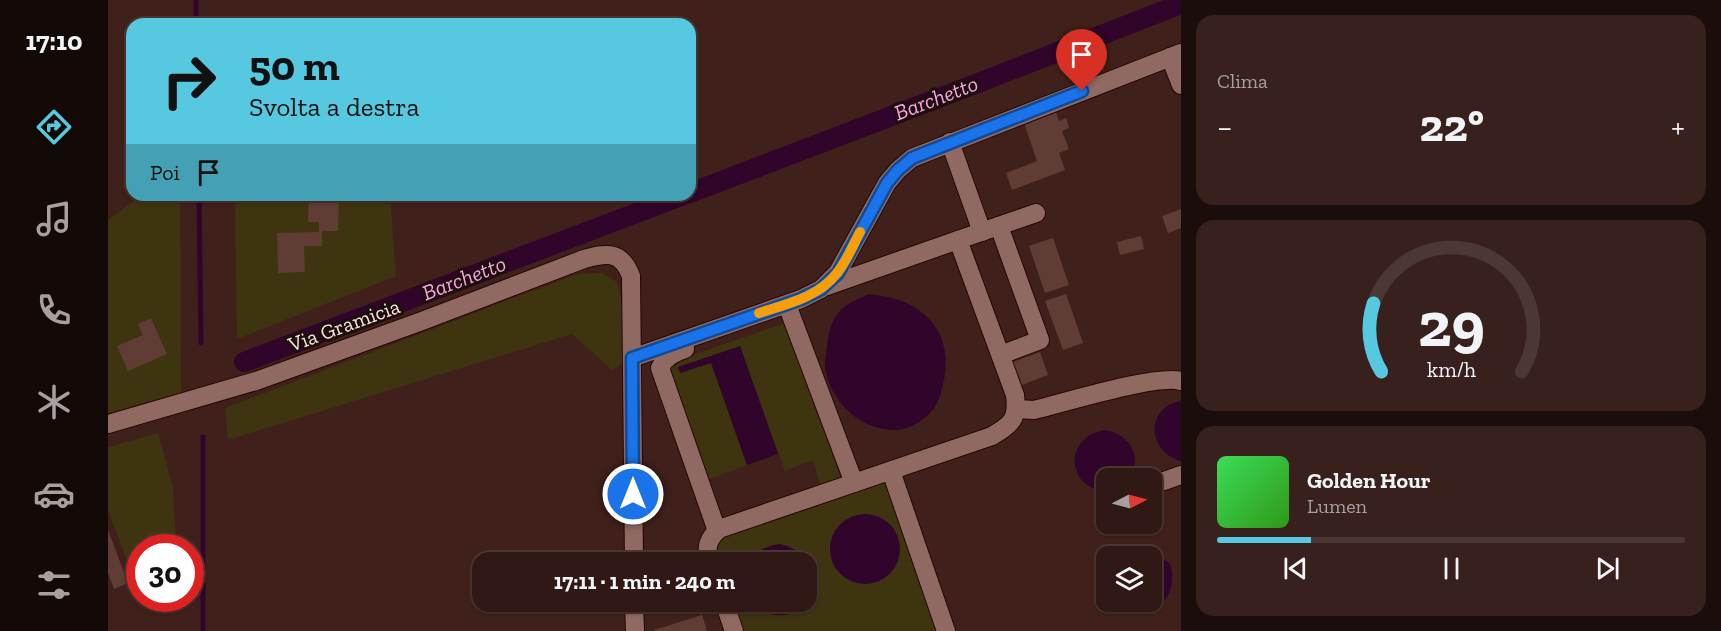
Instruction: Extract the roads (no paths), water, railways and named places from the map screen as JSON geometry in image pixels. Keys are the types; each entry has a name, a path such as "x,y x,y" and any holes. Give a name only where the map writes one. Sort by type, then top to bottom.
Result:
{"street":[{"path":"717,531 660,368 663,361 679,351 797,307 821,289 838,273 887,183 912,158 1177,55 1181,85"},
{"path":"950,142 1040,340 1001,355"},
{"path":"632,358 1036,213"},
{"path":"708,552 707,545 710,537 717,531 992,436 1005,429 1014,420 1017,410 1016,395 958,240"},
{"name":"Via Gramicia","path":"108,424 256,381 594,256 610,254 624,262 630,276 632,296 634,552"},
{"path":"789,310 855,483"},
{"path":"1017,410 1034,410 1139,384 1175,379 1181,381"},
{"path":"891,471 946,631"},
{"path":"634,612 635,631"},
{"path":"727,612 734,631"}],"waterway":[{"path":"196,0 196,18"},
{"name":"Barchetto","path":"696,191 1181,4"},
{"path":"199,201 201,343"},
{"name":"Barchetto","path":"244,362 668,201"},
{"path":"203,437 203,631"}]}
